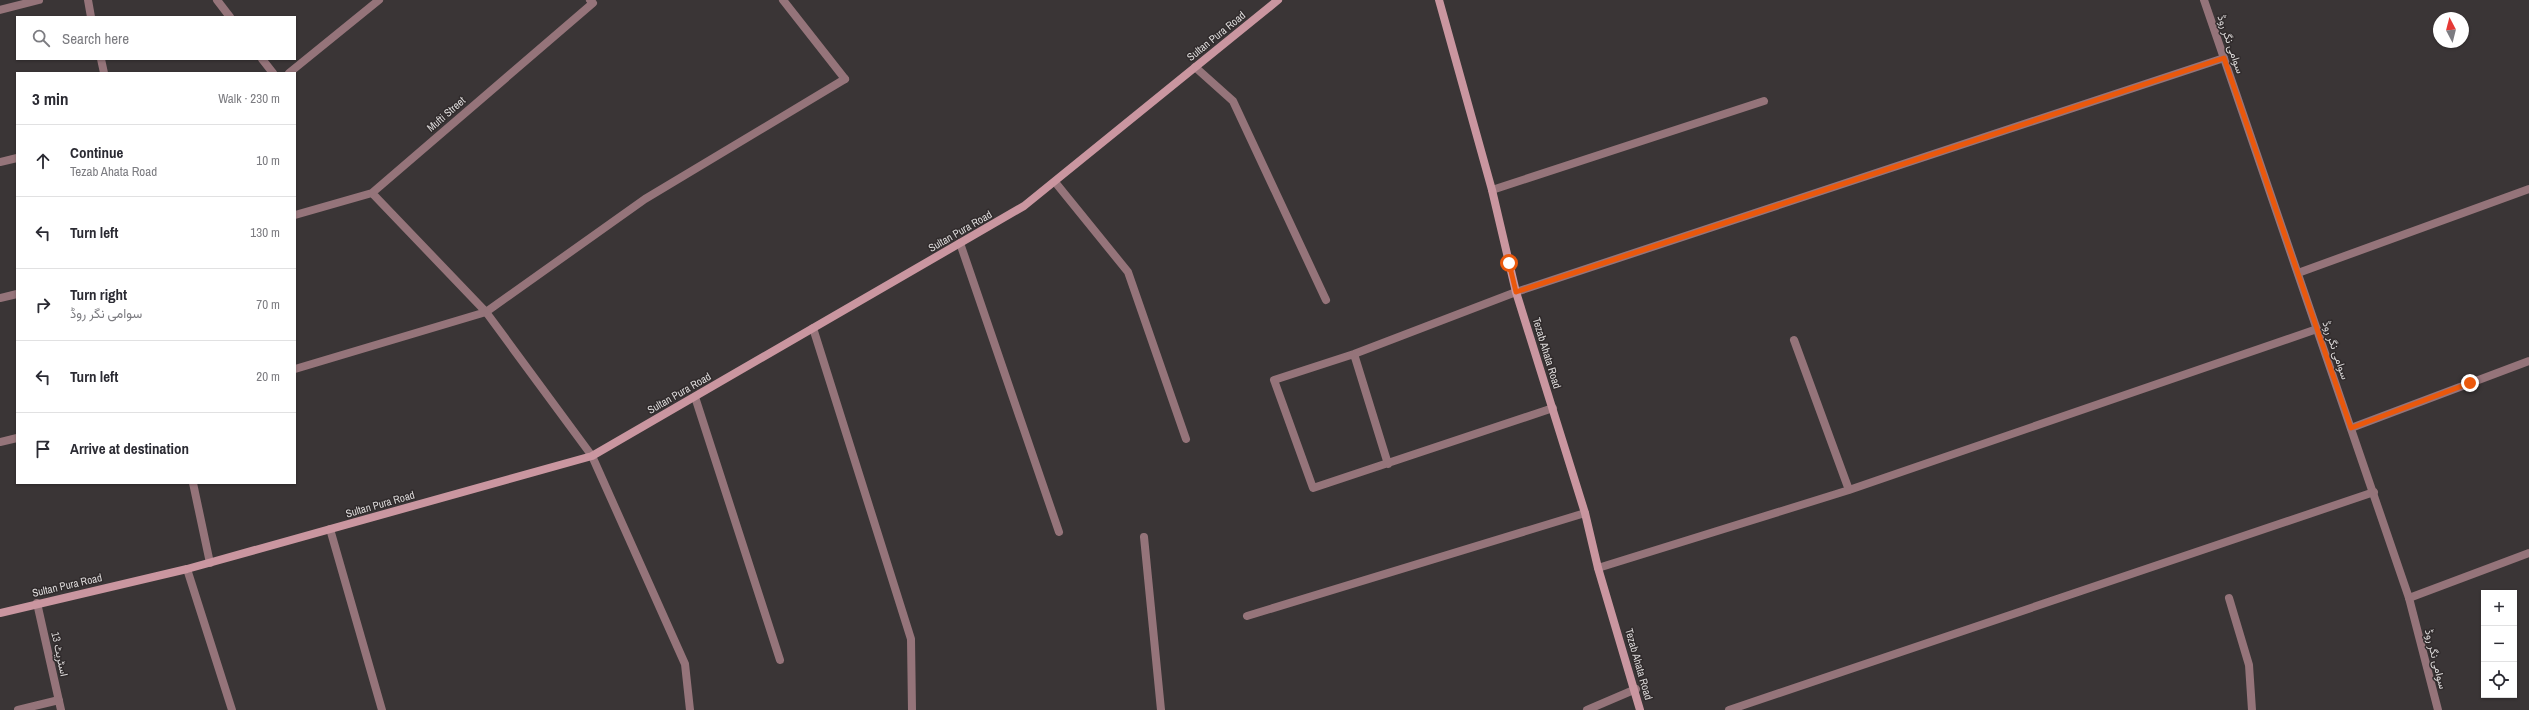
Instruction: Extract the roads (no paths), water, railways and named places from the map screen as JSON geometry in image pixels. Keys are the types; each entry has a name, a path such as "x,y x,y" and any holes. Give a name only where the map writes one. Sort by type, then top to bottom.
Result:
{"main road":[{"name":"Sultan Pura Road","path":"0,613 210,563 592,456 1024,206 1278,0"},
{"name":"Tezab Ahata Road","path":"1439,0 1492,190 1516,292 1585,513 1598,568 1636,689 1640,710"}],"street":[{"path":"0,10 39,0"},
{"path":"88,0 92,16"},
{"path":"217,0 229,16"},
{"path":"290,72 379,0"},
{"name":"Mufti Street","path":"296,215 372,193 593,3 590,0"},
{"path":"296,369 486,312 645,199 845,79 783,0"},
{"name":"سوامی نگر روڈ","path":"2204,0 2374,492 2409,598 2438,710"},
{"path":"1552,408 1313,488 1274,380 1354,354 1516,292 2224,58"},
{"path":"101,60 104,72"},
{"path":"263,60 272,72"},
{"path":"1195,67 1233,101 1326,300"},
{"path":"1492,190 1764,101"},
{"path":"0,162 16,158"},
{"path":"1055,182 1128,272 1186,439"},
{"path":"2298,272 2529,189"},
{"path":"372,193 486,312 592,456 685,664 690,710"},
{"path":"960,243 1059,532"},
{"path":"0,298 16,294"},
{"path":"813,328 911,639 912,710"},
{"path":"1598,568 1850,490 2317,329"},
{"path":"1794,340 1850,490"},
{"path":"1354,354 1388,464"},
{"path":"2351,428 2529,361"},
{"path":"695,396 780,660"},
{"path":"0,442 16,438"},
{"path":"193,484 210,563"},
{"path":"1729,710 2374,492"},
{"path":"1247,616 1585,513"},
{"path":"330,529 382,710"},
{"path":"1144,537 1161,710"},
{"path":"2409,598 2529,553"},
{"path":"187,569 232,710"},
{"path":"2229,598 2249,665 2252,710"},
{"name":"اسٹریٹ 13","path":"38,603 61,710"},
{"path":"1587,710 1636,689"},
{"path":"18,710 59,700"}]}
